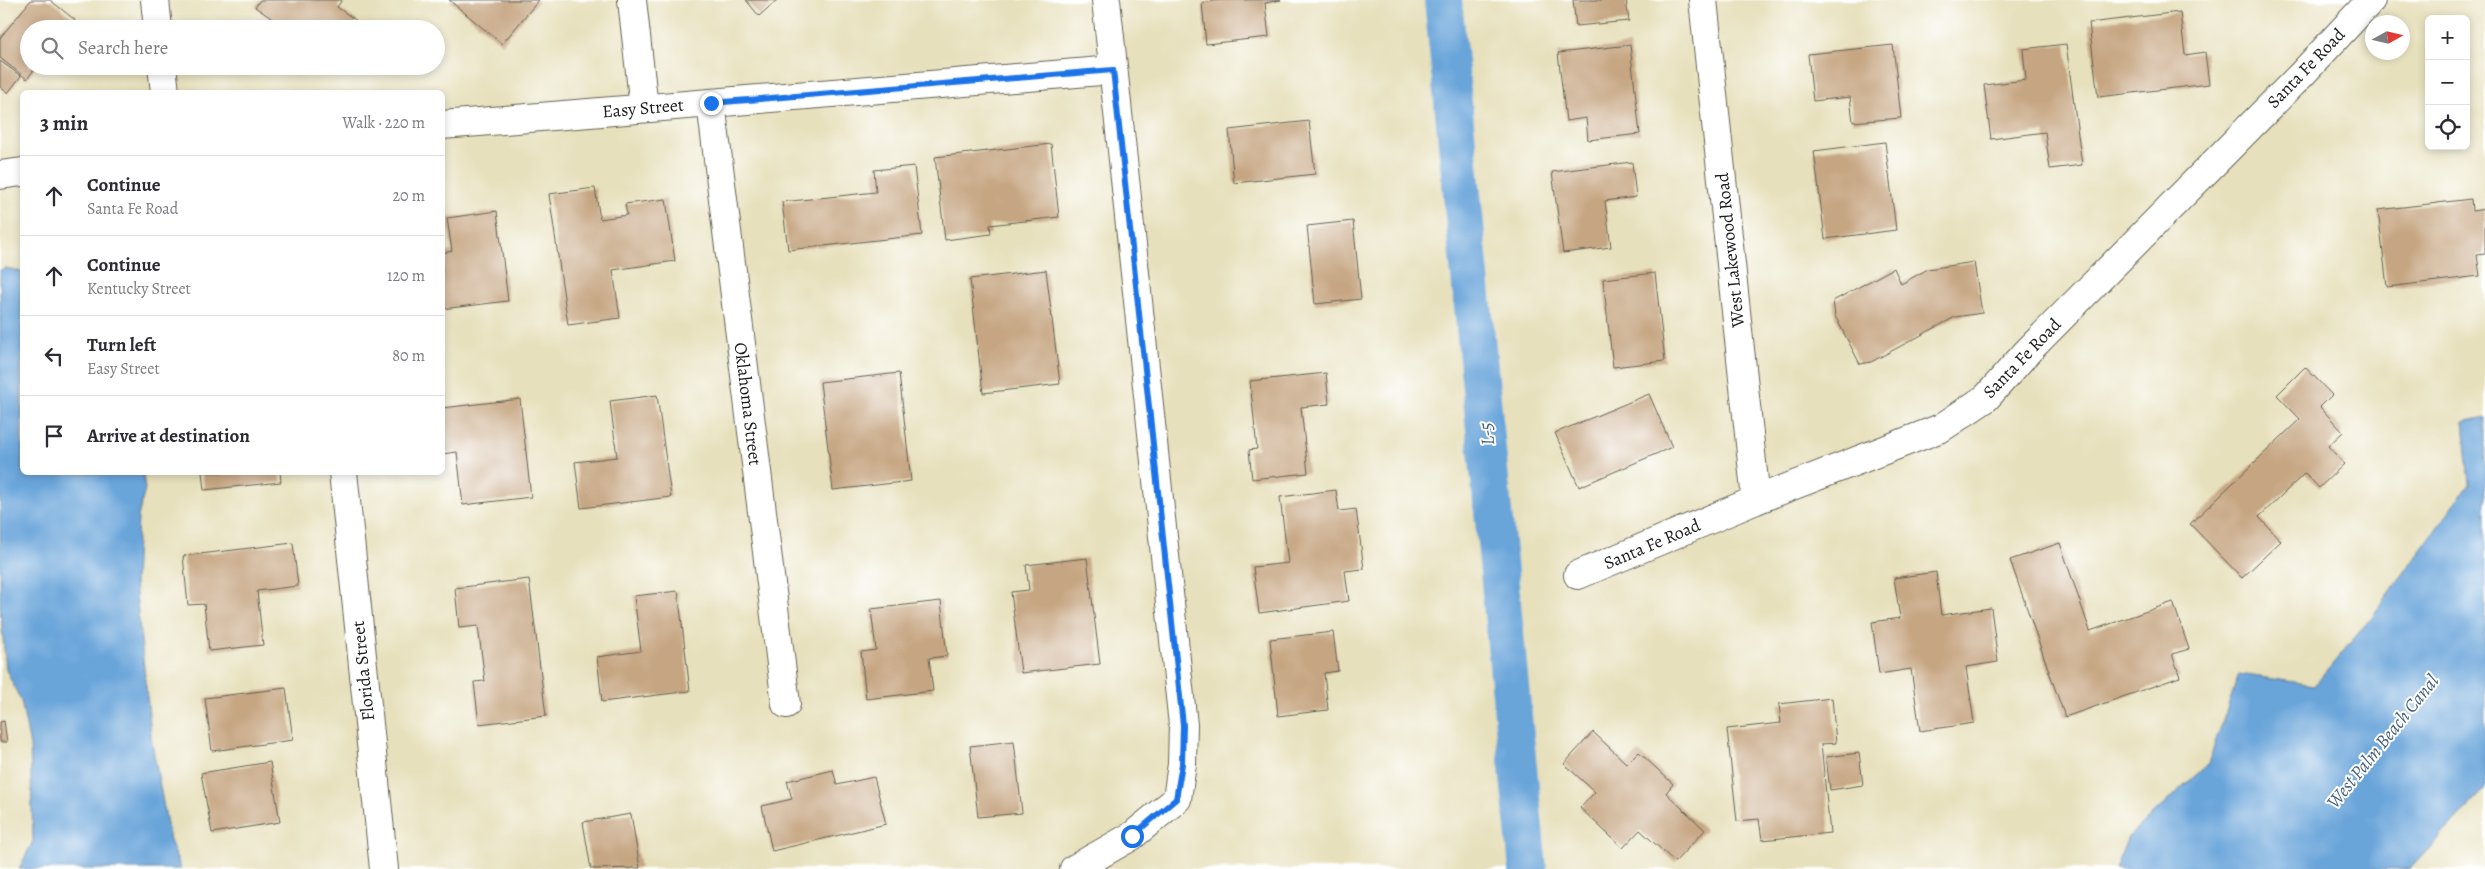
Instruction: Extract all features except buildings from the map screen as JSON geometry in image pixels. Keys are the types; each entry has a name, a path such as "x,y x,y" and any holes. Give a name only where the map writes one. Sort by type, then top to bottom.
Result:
{"street":[{"path":"155,0 157,20"},
{"path":"632,0 644,108"},
{"path":"1074,869 1132,836 1176,799 1182,764 1183,725 1106,0"},
{"name":"West Lakewood Road","path":"1703,0 1756,500"},
{"name":"Santa Fe Road","path":"1578,575 1756,500 1941,428 1986,398 2027,352 2296,80 2371,0"},
{"name":"Easy Street","path":"445,125 1113,70"},
{"path":"163,75 165,90"},
{"name":"Oklahoma Street","path":"711,103 786,704"},
{"path":"0,175 20,172"},
{"name":"Florida Street","path":"343,475 384,869"}],"water":[{"path":"6,268 20,272 20,475 143,475 145,489 138,517 135,583 152,743 170,840 181,869 19,869 33,841 30,746 21,701 6,670 0,607 0,270"},
{"name":"West Palm Beach Canal","path":"2485,417 2485,789 2410,869 2115,869 2128,837 2208,764 2239,674 2315,685 2371,618 2469,484 2463,422"}],"waterway":[{"name":"L-5","path":"1443,0 1528,869"}],"route":[{"path":"711,103 1113,70 1183,725 1182,764 1176,799 1132,836"}]}
